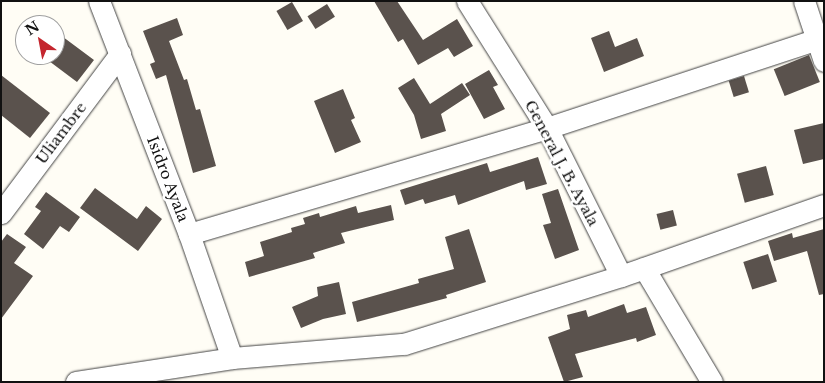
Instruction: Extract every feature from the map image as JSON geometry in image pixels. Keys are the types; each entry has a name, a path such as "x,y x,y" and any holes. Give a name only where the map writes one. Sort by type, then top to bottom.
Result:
{"street":[{"name":"Isidro Ayala","path":"99,1 189,234 232,358"},
{"name":"General J. B. Ayala","path":"468,1 547,128 621,276"},
{"path":"804,1 824,61"},
{"path":"189,234 547,128 817,38"},
{"name":"Uliambre","path":"1,213 120,54"},
{"path":"76,382 232,358 404,344 621,276 824,205"},
{"path":"644,268 712,382"}],"building":[{"path":"374,1 397,1 423,40 457,19 473,46 454,57 448,48 418,65 403,39 398,42"},
{"path":"292,2 303,21 287,30 276,11"},
{"path":"327,4 335,17 315,29 307,16"},
{"path":"177,18 183,35 169,41 184,80 187,79 196,110 200,109 216,166 193,173 166,75 156,79 150,64 155,62 143,31"},
{"path":"609,31 615,47 637,38 644,56 604,72 591,38"},
{"path":"65,38 94,60 77,82 54,65 65,65"},
{"path":"809,55 820,82 785,96 774,69"},
{"path":"489,70 498,85 493,87 505,109 484,119 465,84"},
{"path":"1,75 50,113 30,138 1,115"},
{"path":"744,76 749,92 734,97 729,81"},
{"path":"414,78 430,104 462,83 470,95 441,114 446,131 421,139 414,115 398,88"},
{"path":"343,89 355,118 351,120 361,142 335,153 314,101"},
{"path":"824,123 824,159 803,164 794,130"},
{"path":"538,157 547,184 526,190 524,181 458,205 455,195 425,204 423,199 405,205 400,190 487,163 490,172"},
{"path":"766,166 774,195 745,203 737,174"},
{"path":"95,188 137,219 146,206 162,219 138,251 80,208"},
{"path":"558,189 579,250 555,259 543,225 551,223 542,194"},
{"path":"46,192 80,217 69,232 60,226 43,249 24,234 41,211 35,207"},
{"path":"391,205 394,220 341,233 345,243 313,253 315,258 249,277 245,262 264,256 260,242 292,232 291,228 305,224 303,218 319,213 320,217 356,206 358,213"},
{"path":"673,210 677,226 660,230 657,214"},
{"path":"469,229 486,282 446,295 447,298 357,322 352,302 419,283 418,279 454,269 445,237"},
{"path":"824,229 824,294 819,295 807,251 774,261 768,241 792,233 793,238"},
{"path":"7,234 26,247 14,263 33,276 1,319 1,242"},
{"path":"768,254 777,282 752,290 743,262"},
{"path":"339,282 346,314 323,319 301,328 292,307 318,296 317,287"},
{"path":"624,304 627,313 646,307 656,335 637,342 636,338 575,354 583,377 564,382 548,337 570,329 567,315 586,310 588,317"}]}
